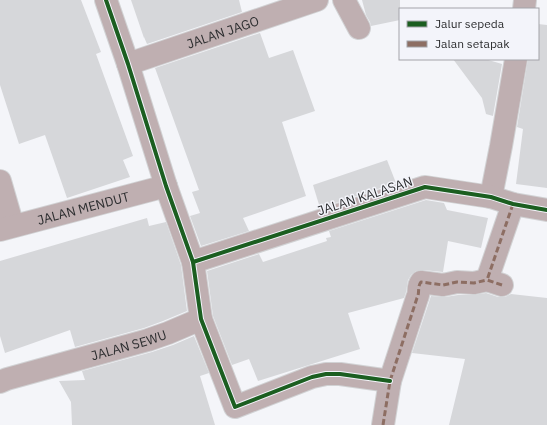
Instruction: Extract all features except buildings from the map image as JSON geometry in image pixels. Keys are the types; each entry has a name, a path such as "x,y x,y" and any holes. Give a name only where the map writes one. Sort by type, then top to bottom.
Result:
{"street":[{"path":"106,0 128,64 166,186 193,262 201,319 235,407 312,377 326,374 340,374 390,382"},
{"name":"JALAN JAGO","path":"128,64 258,9 317,0"},
{"path":"344,0 360,28"},
{"path":"491,197 516,60"},
{"path":"0,181 7,228"},
{"name":"JALAN MENDUT","path":"7,228 166,186"},
{"name":"JALAN KALASAN","path":"193,262 425,187 491,197 513,204 547,210"},
{"path":"383,425 390,382 419,295 420,282 443,285 457,282 495,283 513,204"},
{"name":"JALAN SEWU","path":"0,382 148,340 201,319"}],"marked path":[{"path":"502,285 487,280 513,204"},
{"path":"383,425 390,381 418,296 421,282 443,285 457,282 474,283 487,280"}],"cycle path":[{"path":"106,0 128,64 166,186 193,262 201,319 235,407 312,377 326,374 340,374 390,381"},
{"path":"193,262 425,187 491,197 513,204 547,210"}]}
